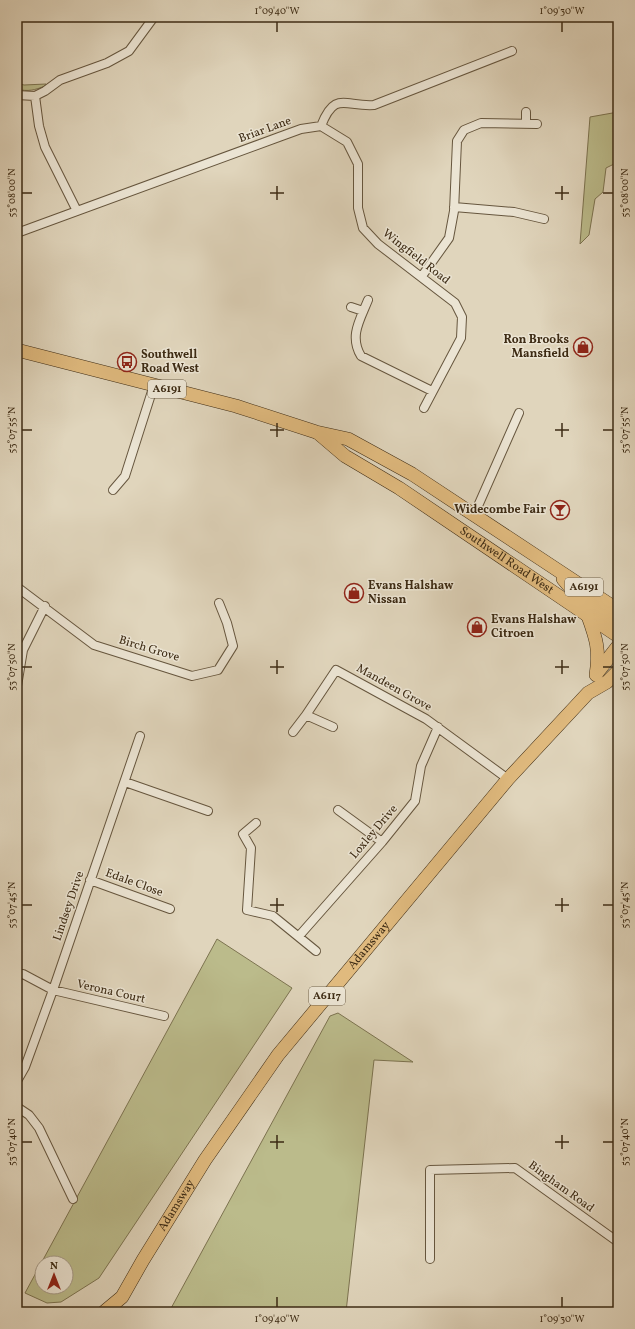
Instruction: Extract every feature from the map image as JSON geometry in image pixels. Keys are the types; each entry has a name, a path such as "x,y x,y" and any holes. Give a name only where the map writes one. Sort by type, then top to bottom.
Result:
{"main road":[{"name":"Southwell Road West","path":"17,350 236,406 316,432 348,439 412,474 618,610"},
{"name":"Southwell Road West","path":"316,432 345,456 399,488 618,636"},
{"path":"551,565 575,592 618,622"},
{"path":"588,616 598,647 599,659 596,675"},
{"name":"Adamsway","path":"588,693 596,675 618,646"},
{"name":"Adamsway","path":"104,1312 122,1297 143,1260 205,1160 278,1055 508,779 588,693 607,682 618,671"},
{"name":"Adamsway","path":"120,1312 122,1297"}],"street":[{"path":"17,95 35,96 60,80 107,64 130,51 154,17"},
{"path":"233,17 238,17"},
{"path":"321,126 327,111 334,103 347,102 361,106 374,105 512,51"},
{"path":"35,96 39,126 45,147 78,211"},
{"path":"526,112 526,124"},
{"path":"422,276 449,238 454,207 457,141 464,130 481,123 537,124"},
{"name":"Briar Lane","path":"17,233 279,137 302,129 321,126"},
{"name":"Wingfield Road","path":"321,126 347,142 358,164 358,208 363,228 378,244 455,302 462,317 461,338 424,408"},
{"path":"454,207 514,212 544,220"},
{"path":"368,300 354,336 355,347 361,356 432,391"},
{"path":"351,307 364,311"},
{"path":"113,490 125,476 154,385"},
{"path":"474,515 519,413"},
{"name":"Birch Grove","path":"17,587 45,606 94,645 192,676 218,670 233,646 227,623 219,603"},
{"path":"17,686 23,650 45,606"},
{"name":"Mandeen Grove","path":"306,715 336,670 438,727 508,779"},
{"path":"293,732 306,715 334,727"},
{"name":"Loxley Drive","path":"299,936 382,842 415,801 421,766 438,727"},
{"name":"Lindsey Drive","path":"17,1082 25,1067 53,990 140,736"},
{"path":"125,782 208,811"},
{"path":"338,810 382,842"},
{"path":"256,823 243,834 250,848 247,910 273,916 316,951"},
{"name":"Edale Close","path":"90,880 170,909"},
{"name":"Verona Court","path":"19,973 53,990 164,1016"},
{"path":"17,1107 29,1114 39,1128 72,1199"},
{"name":"Bingham Road","path":"430,1259 430,1170 515,1168 618,1242"},
{"path":"614,1312 618,1308"}],"green space":[{"path":"17,83 24,85 46,84 38,89 25,90 17,89"},
{"path":"618,112 618,162 606,168 603,192 595,199 589,235 580,244 590,117"},
{"path":"217,939 292,988 99,1278 74,1294 74,1255 46,1255"},
{"path":"338,1013 413,1062 374,1060 346,1312 169,1312 330,1016"},
{"path":"34,1276 34,1295 72,1295 61,1302 47,1303 25,1293"}],"place":[{"name":"Ron Brooks Mansfield","path":"583,347"},
{"name":"Southwell Road West","path":"127,362"},
{"name":"Widecombe Fair","path":"560,510"},
{"name":"Evans Halshaw Nissan","path":"354,593"},
{"name":"Evans Halshaw Citroen","path":"477,627"}]}
